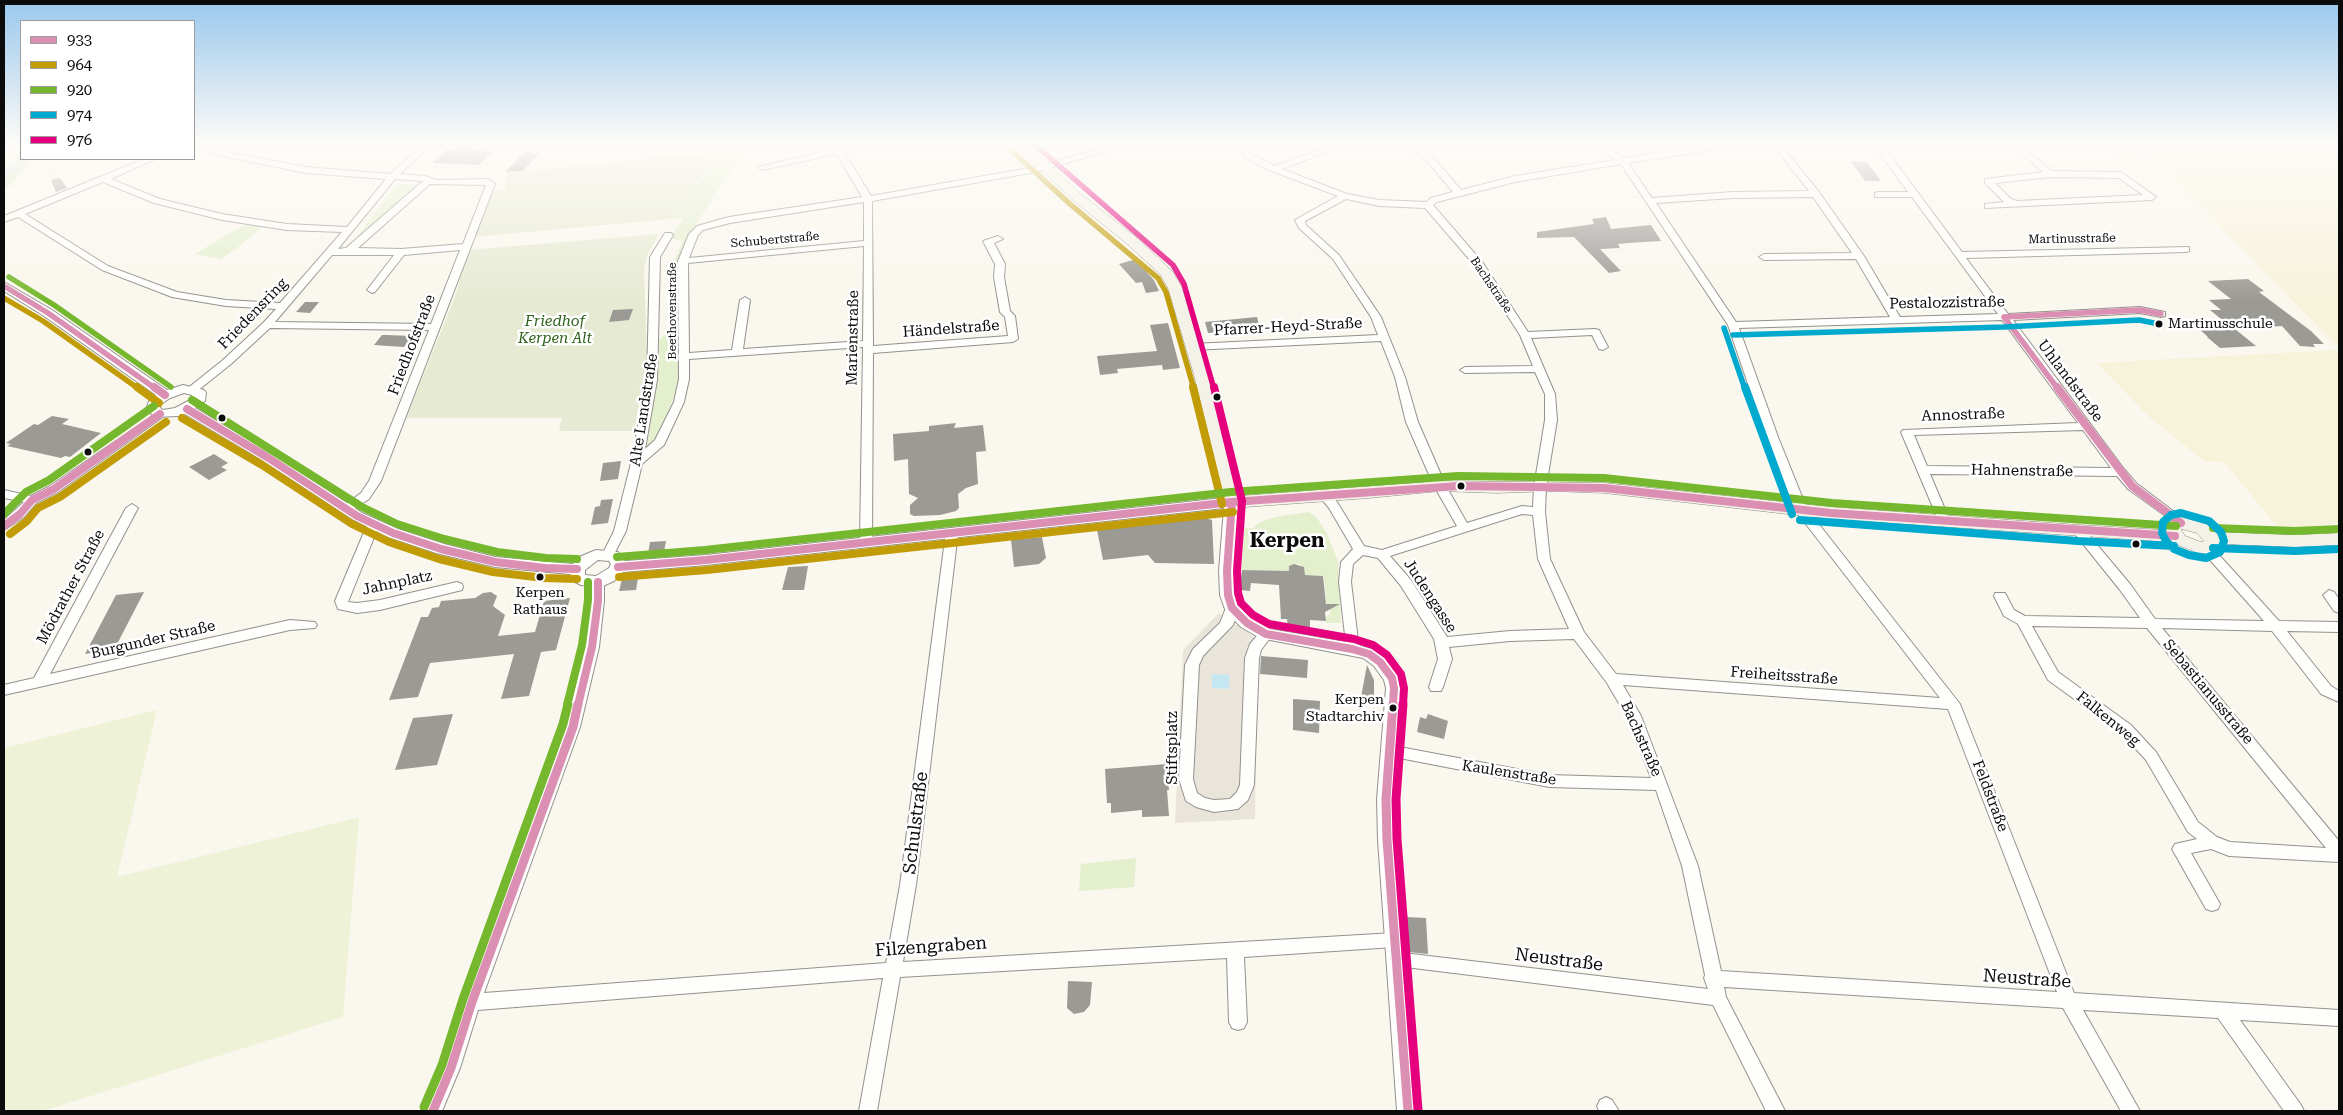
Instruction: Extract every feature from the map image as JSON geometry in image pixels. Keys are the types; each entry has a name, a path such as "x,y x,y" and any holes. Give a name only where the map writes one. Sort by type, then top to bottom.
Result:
{"main road":[{"path":"1079,196 1166,272 1175,288 1215,428 1232,502 1440,486 1604,488 1801,510 2079,531 2178,529 2193,546 2209,543 2339,539"}],"street":[{"path":"4,219 61,196"},
{"path":"147,196 214,216 287,227 350,230"},
{"name":"Friedensring","path":"192,390 227,362 266,325 350,230 376,196"},
{"path":"350,252 412,196"},
{"name":"Friedhofstraße","path":"345,509 365,496 375,481 486,196"},
{"name":"Marienstraße","path":"866,196 868,199 869,244 866,542"},
{"name":"Beethovenstraße","path":"637,463 660,442 679,402 684,379 685,356 683,261 694,234 700,228 710,224 884,196"},
{"path":"1345,196 1386,204 1428,205 1434,200 1448,196"},
{"path":"1345,196 1300,220 1302,226 1336,257 1376,317 1400,377 1412,422 1440,486 1464,528"},
{"name":"Feldstraße","path":"1647,196 1733,325 1772,437 1801,510 1953,704 2068,1002 2131,1111"},
{"path":"1650,201 1719,196"},
{"path":"1817,196 1859,256 1896,319"},
{"name":"Uhlandstraße","path":"1915,196 2120,472 2132,486 2173,515 2178,529"},
{"path":"2003,196 2008,201 2016,204"},
{"path":"1988,206 2152,198 2149,196"},
{"name":"Bachstraße","path":"1428,205 1480,265 1525,335 1550,394 1551,420 1540,486 1539,512 1544,559 1578,634 1612,679 1634,716 1661,784 1690,866 1712,978 1718,998 1776,1111"},
{"path":"18,213 105,268 157,289 202,301 283,306"},
{"name":"Alte Landstraße","path":"608,555 620,531 637,463 652,380 656,320 655,257 668,235"},
{"name":"Händelstraße","path":"867,347 1013,339 1010,316 1005,312 999,277 1000,264 988,240 998,239"},
{"name":"Schubertstraße","path":"683,261 869,244"},
{"path":"329,252 401,252 465,247"},
{"name":"Martinusstraße","path":"1958,255 2186,249"},
{"path":"372,290 401,252"},
{"path":"1764,257 1859,256"},
{"path":"4,286 48,313 166,395"},
{"path":"737,353 746,300"},
{"name":"Pestalozzistraße","path":"1733,325 2004,317 2140,310 2161,314"},
{"path":"266,325 435,327"},
{"path":"1525,335 1595,332 1603,348"},
{"name":"Pfarrer-Heyd-Straße","path":"1192,347 1385,338"},
{"path":"685,356 867,347"},
{"path":"1465,370 1540,369"},
{"path":"4,526 20,514 32,500 54,489 160,414 187,409 198,400 199,393 183,389 166,395 155,402 153,409 160,414"},
{"path":"187,409 267,457 345,509 373,525 421,544 489,560 545,568 577,569 590,558 608,555 617,559 618,567 613,574 598,582 581,580 578,577 577,569"},
{"name":"Annostraße","path":"1944,521 1907,432 2086,426"},
{"name":"Hahnenstraße","path":"1923,470 2120,472"},
{"path":"4,494 32,500"},
{"path":"1325,496 1360,550 1382,554 1522,510 1539,512"},
{"path":"618,567 706,560 1232,502 1227,571 1228,594 1232,608 1247,623 1266,634 1352,649 1375,658 1392,678 1394,688 1389,751 1387,840 1394,950 1408,1111"},
{"name":"Mödrather Straße","path":"40,682 132,508"},
{"name":"Jahnplatz","path":"373,525 342,601 342,606 357,608 380,605 457,587"},
{"name":"Sebastianusstraße","path":"2079,531 2125,587 2152,625 2339,853"},
{"name":"Schulstraße","path":"868,1111 908,885 952,532"},
{"path":"2209,543 2326,690 2339,697"},
{"path":"1352,649 1345,582 1347,562 1360,550"},
{"name":"Judengasse","path":"1382,554 1406,583 1442,643 1444,659 1436,687"},
{"path":"433,1111 451,1068 472,1002 573,727 592,647 598,601 598,582"},
{"path":"2329,595 2339,608"},
{"name":"Falkenweg","path":"2000,596 2010,613 2023,621 2053,676 2126,729 2151,756 2193,827 2212,842 2229,848 2339,853"},
{"name":"Stiftsplatz","path":"1232,608 1226,625 1198,652 1192,665 1186,779 1191,797 1201,803 1214,806 1233,805 1243,796 1247,785 1252,658 1255,648 1266,634"},
{"path":"2023,621 2152,625 2339,627"},
{"name":"Burgunder Straße","path":"4,690 290,625 310,625"},
{"path":"1442,643 1510,636 1578,634"},
{"name":"Freiheitsstraße","path":"1612,679 1953,704"},
{"name":"Kaulenstraße","path":"1389,751 1549,781 1661,784"},
{"name":"Falkenweg","path":"2212,842 2180,848 2212,904"},
{"path":"1235,949 1238,1022"},
{"name":"Filzengraben","path":"472,1002 892,970 1235,949 1394,950"},
{"name":"Neustraße","path":"1394,950 1718,998"},
{"name":"Neustraße","path":"1712,978 2339,1018"},
{"path":"2223,1011 2295,1111"}],"shaded area":[{"path":"2191,196 2339,196 2339,348"},
{"path":"2336,350 2339,354 2339,523 2280,530 2224,462 2204,461 2147,415 2097,363"},
{"path":"1219,613 1257,639 1255,819 1175,823 1183,650"}],"green space":[{"path":"388,196 406,196 353,242"},
{"path":"490,196 688,196 671,219 473,237"},
{"path":"689,196 714,196 691,232 677,263 676,289 680,377 661,430 650,448 645,449 643,446 653,408 659,362 659,340 670,329 669,263 673,263 682,242 670,238 683,219 671,219"},
{"path":"245,224 262,227 221,259 195,254"},
{"name":"Friedhof Kerpen Alt","path":"659,234 647,255 644,269 647,362 634,431 559,431 562,418 406,418 455,297 468,250"},
{"path":"1309,512 1317,518 1326,532 1338,561 1341,623 1326,623 1326,617 1330,614 1330,609 1327,609 1324,576 1305,575 1304,567 1299,564 1289,566 1289,571 1242,570 1244,528 1254,528 1258,523 1275,517"},
{"path":"157,710 117,877 359,817 343,1017 43,1111 4,1111 4,748"},
{"path":"1136,858 1134,887 1079,891 1081,864"}],"water":[{"path":"1212,674 1229,675 1229,689 1212,688"}],"building":[{"path":"1606,217 1611,229 1651,225 1661,241 1618,244 1620,248 1600,249 1621,271 1609,273 1574,237 1537,238 1537,232 1594,224 1592,219"},
{"path":"1133,257 1154,280 1159,291 1146,293 1142,282 1136,283 1119,264 1133,260"},
{"name":"Martinusschule","path":"2248,279 2264,291 2259,292 2311,331 2324,344 2313,344 2315,347 2300,346 2282,326 2235,329 2256,346 2220,348 2207,337 2196,326 2227,324 2210,310 2221,310 2209,300 2231,299 2208,281"},
{"path":"305,302 319,302 310,313 296,312"},
{"path":"633,309 629,320 609,322 613,310"},
{"path":"1257,317 1260,329 1208,333 1205,322"},
{"path":"1168,323 1180,368 1163,370 1162,365 1117,369 1118,373 1100,375 1097,356 1157,351 1150,325"},
{"path":"382,335 412,336 404,347 374,345"},
{"path":"52,416 69,419 62,424 101,433 70,457 65,456 61,458 7,446 11,444 6,443 34,424 38,425"},
{"path":"956,423 954,428 983,425 986,451 976,452 978,484 966,488 958,494 959,508 956,511 940,515 914,516 910,514 910,505 918,498 909,494 908,459 894,461 893,434 929,431 929,426"},
{"path":"214,454 228,463 221,467 227,470 209,480 189,467"},
{"path":"621,461 618,479 600,481 603,463"},
{"path":"613,499 608,523 591,525 595,507 600,506 601,500"},
{"path":"1184,517 1184,520 1205,518 1212,520 1214,564 1155,563 1148,555 1103,560 1097,530 1145,524 1146,520"},
{"path":"1042,537 1046,558 1039,564 1014,567 1011,540"},
{"path":"666,541 664,552 648,554 650,542"},
{"path":"1294,564 1304,567 1305,575 1323,576 1326,604 1340,604 1325,612 1326,621 1310,620 1310,629 1288,629 1287,619 1281,619 1279,585 1251,583 1250,591 1240,590 1242,570 1289,571 1289,566"},
{"path":"808,566 804,590 782,590 788,567"},
{"path":"638,578 636,590 619,591 622,579"},
{"path":"144,592 114,650 85,654 116,595"},
{"path":"491,592 497,596 493,606 505,615 498,636 535,632 544,601 570,598 556,650 541,652 529,696 501,699 514,654 430,663 418,697 389,700 421,617 428,617 432,608 439,607 441,601 475,598 483,593"},
{"path":"1261,656 1308,660 1307,678 1260,674"},
{"path":"1367,665 1374,680 1374,698 1361,697"},
{"path":"1293,699 1320,701 1319,733 1293,730"},
{"path":"453,714 437,765 395,770 413,718"},
{"path":"1428,714 1448,721 1444,739 1417,732 1420,717 1426,719"},
{"path":"1167,764 1170,781 1168,781 1169,790 1167,790 1169,816 1142,817 1142,810 1111,813 1111,803 1107,803 1105,769"},
{"path":"1406,917 1426,918 1428,954 1408,952"},
{"path":"1068,981 1092,982 1090,1005 1084,1012 1074,1014 1067,1008"}],"transit line":[{"name":"964","path":"1061,196 1158,278 1166,292 1191,378 1222,504"},
{"name":"976","path":"1093,196 1173,265 1184,284 1225,425 1242,501 1237,571 1238,593 1241,603 1253,615 1269,624 1354,639 1373,645 1387,655 1401,674 1404,688 1396,799 1397,839 1418,1110"},
{"name":"920","path":"9,277 54,305 171,387"},
{"name":"933","path":"4,286 48,313 165,395"},
{"name":"964","path":"4,298 43,321 159,403"},
{"name":"933","path":"2004,317 2140,310 2161,314"},
{"name":"933","path":"2004,317 2132,486 2181,523"},
{"name":"974","path":"1733,335 2004,327 2139,320 2159,324"},
{"name":"974","path":"1724,328 1763,440 1792,514"},
{"name":"920","path":"192,400 362,507 397,524 444,539 497,552 546,558 577,559"},
{"name":"920","path":"4,514 26,492 49,480 154,406"},
{"name":"933","path":"187,409 267,457 357,516 393,533 441,549 495,562 545,568 577,569"},
{"name":"933","path":"4,526 20,514 32,500 54,489 160,414"},
{"name":"964","path":"182,418 262,465 352,524 389,542 439,559 493,572 544,578 577,579"},
{"name":"964","path":"10,534 27,521 38,508 60,497 166,422"},
{"name":"920","path":"617,557 705,550 1231,492 1458,476 1604,478 1832,503 2176,526"},
{"name":"933","path":"618,567 706,560 1232,502 1459,486 1604,488 1831,513 2175,536"},
{"name":"933","path":"1232,502 1227,571 1228,595 1232,608 1247,623 1266,634 1352,649 1369,654 1380,662 1392,678 1394,688 1386,799 1387,840 1408,1111"},
{"name":"964","path":"619,577 707,570 1233,512"},
{"name":"974","path":"2166,541 2162,533 2163,522 2171,515 2181,513 2209,521 2221,532 2224,541 2220,552 2206,558 2189,555 2174,549 2168,543"},
{"name":"974","path":"1800,520 2078,541 2174,546"},
{"name":"920","path":"2213,528 2295,531 2339,529"},
{"name":"974","path":"2213,548 2295,551 2339,549"},
{"name":"920","path":"424,1107 442,1065 463,999 563,724 582,645 588,600 588,582"},
{"name":"933","path":"433,1111 451,1068 472,1002 573,727 592,647 598,601 598,582"}],"place":[{"name":"Martinusschule","path":"2159,324"},
{"name":"Kerpen Rathaus","path":"540,577"},
{"name":"Kerpen Stadtarchiv","path":"1393,708"}],"district":[{"name":"Kerpen","path":"1287,541"}]}
